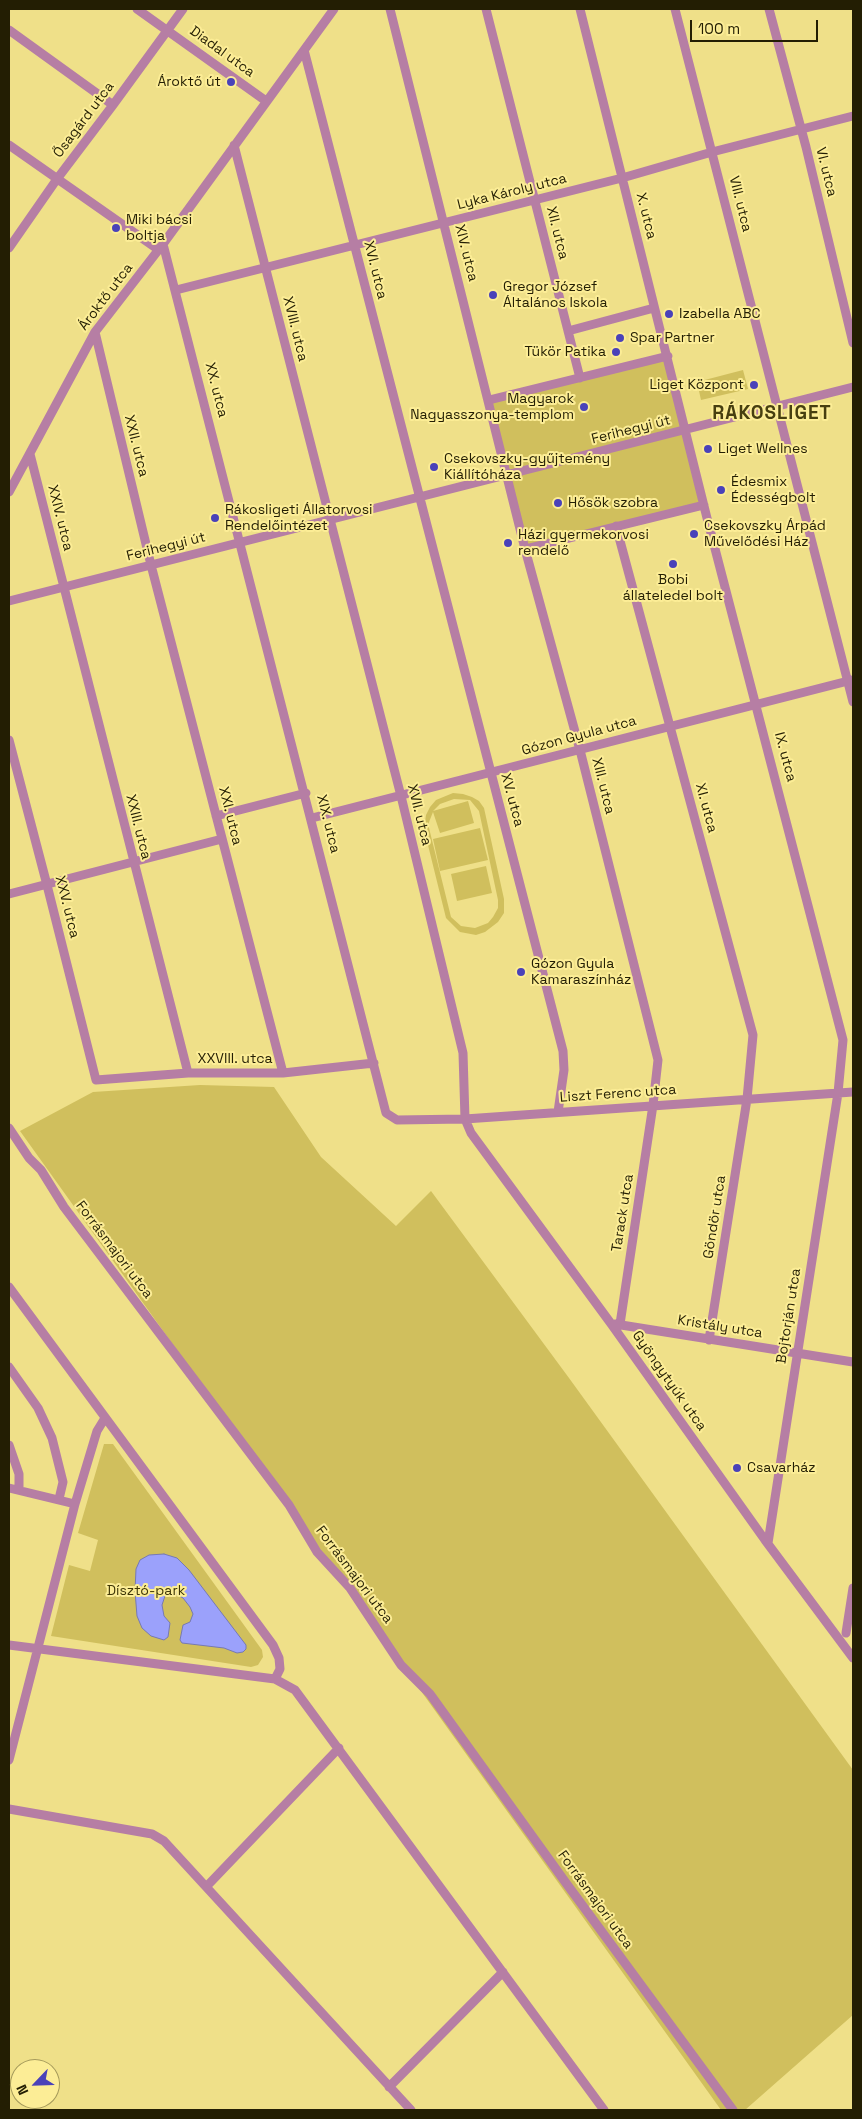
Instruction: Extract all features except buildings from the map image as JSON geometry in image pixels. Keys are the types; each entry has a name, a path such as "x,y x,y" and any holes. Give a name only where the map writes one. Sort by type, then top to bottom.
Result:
{"street":[{"name":"Diadal utca","path":"137,9 266,101"},
{"name":"Ősagárd utca","path":"9,248 57,179 183,9"},
{"name":"Ároktő utca","path":"10,488 95,332 161,247 334,9"},
{"name":"XIV. utca","path":"390,9 508,475"},
{"name":"XII. utca","path":"486,9 580,378"},
{"name":"X. utca","path":"580,9 686,430"},
{"name":"VIII. utca","path":"674,9 776,406 851,681 853,702"},
{"name":"VI. utca","path":"769,9 802,129 853,343"},
{"path":"9,30 113,105"},
{"name":"XVI. utca","path":"304,50 420,497"},
{"name":"Lyka Károly utca","path":"176,290 534,201 712,152 853,116"},
{"path":"9,145 161,247"},
{"name":"XVIII. utca","path":"234,145 329,521"},
{"name":"XX. utca","path":"161,247 176,290 240,543"},
{"path":"568,330 654,308"},
{"name":"XXII. utca","path":"95,332 151,565"},
{"path":"489,400 668,356"},
{"name":"Ferihegyi út","path":"9,601 853,387"},
{"name":"IX. utca","path":"686,430 843,1040 838,1094"},
{"name":"XXIV. utca","path":"30,454 63,588"},
{"name":"XIII. utca","path":"508,475 525,549 580,750 658,1060 653,1105"},
{"name":"XV. utca","path":"420,497 563,1051 564,1070 558,1112"},
{"path":"525,549 704,505"},
{"name":"XVII. utca","path":"329,521 401,796 463,1053 465,1119"},
{"name":"XI. utca","path":"616,526 753,1035 747,1099"},
{"name":"XIX. utca","path":"240,543 306,793 386,1113"},
{"name":"XXI. utca","path":"151,565 283,1073"},
{"name":"XXIII. utca","path":"63,588 188,1073"},
{"name":"Gózon Gyula utca","path":"312,818 851,681"},
{"name":"XXV. utca","path":"9,740 96,1080"},
{"path":"216,816 306,793"},
{"path":"9,894 222,839"},
{"name":"XXVIII. utca","path":"96,1080 188,1073 283,1073 374,1063"},
{"name":"Liszt Ferenc utca","path":"386,1113 397,1120 465,1119 853,1092"},
{"name":"Bojtorján utca","path":"768,1543 838,1094"},
{"name":"Göndör utca","path":"709,1340 747,1099"},
{"name":"Tarack utca","path":"616,1324 653,1105"},
{"name":"Gyöngytyúk utca","path":"465,1119 471,1133 616,1324 768,1543 846,1635 853,1658"},
{"name":"Forrásmajori utca","path":"9,1128 28,1158 41,1170 64,1207 289,1505 317,1552 350,1588 401,1665 430,1694 733,2110"},
{"path":"9,1287 273,1645 279,1658 280,1669 275,1679"},
{"name":"Kristály utca","path":"616,1324 853,1362"},
{"path":"9,1367 38,1408 52,1438 62,1482 60,1499"},
{"path":"9,1760 39,1650 75,1504 97,1431 105,1418"},
{"path":"9,1445 19,1474 19,1490"},
{"path":"9,1488 75,1504"},
{"path":"846,1635 853,1588"},
{"path":"9,1645 275,1679 295,1690 604,2110"},
{"path":"207,1886 339,1748"},
{"path":"9,1810 152,1834 164,1841 410,2110"},
{"path":"389,2087 503,1972"}],"green space":[{"path":"668,356 704,505 525,549 489,400"},
{"path":"743,370 748,389 701,400 697,382"},
{"path":"453,793 463,794 479,801 484,808 504,899 504,913 498,922 485,932 476,935 460,932 446,918 424,829 426,815 436,800","holes":["454,799 470,800 479,811 498,900 498,908 493,917 488,923 475,928 461,926 451,917 429,828 433,812 440,833 474,823 468,801 433,811 440,804"]},
{"path":"480,828 488,860 440,871 433,839"},
{"path":"486,866 492,893 457,901 451,874"},
{"path":"200,1085 274,1087 321,1157 396,1226 431,1191 853,1770 853,2015 745,2110 721,2110 20,1131 93,1092"},
{"name":"Dísztó-park","path":"104,1444 113,1444 262,1650 263,1657 258,1665 251,1667 51,1636 69,1565 90,1571 98,1540 78,1533"}],"water":[{"path":"164,1554 177,1558 189,1570 246,1645 246,1649 243,1652 237,1653 224,1648 182,1643 180,1640 183,1625 190,1622 193,1614 183,1598 174,1593 165,1596 162,1605 164,1616 170,1623 168,1637 164,1640 151,1636 142,1628 137,1616 136,1569 140,1560 149,1555"}],"place":[{"name":"Ároktő út","path":"231,82"},
{"name":"Miki bácsi boltja","path":"116,228"},
{"name":"Gregor József Általános Iskola","path":"493,295"},
{"name":"Izabella ABC","path":"669,314"},
{"name":"Spar Partner","path":"620,338"},
{"name":"Tükör Patika","path":"616,352"},
{"name":"Liget Központ","path":"754,385"},
{"name":"Magyarok Nagyasszonya-templom","path":"584,407"},
{"name":"Liget Wellnes","path":"708,449"},
{"name":"Csekovszky-gyűjtemény Kiállítóháza","path":"434,467"},
{"name":"Édesmix Édességbolt","path":"721,490"},
{"name":"Hősök szobra","path":"558,503"},
{"name":"Rákosligeti Állatorvosi Rendelőintézet","path":"215,518"},
{"name":"Csekovszky Árpád Művelődési Ház","path":"694,534"},
{"name":"Házi gyermekorvosi rendelő","path":"508,543"},
{"name":"Bobi állateledel bolt","path":"673,564"},
{"name":"Gózon Gyula Kamaraszínház","path":"521,972"},
{"name":"Csavarház","path":"737,1468"}],"district":[{"name":"RÁKOSLIGET","path":"772,414"}]}
